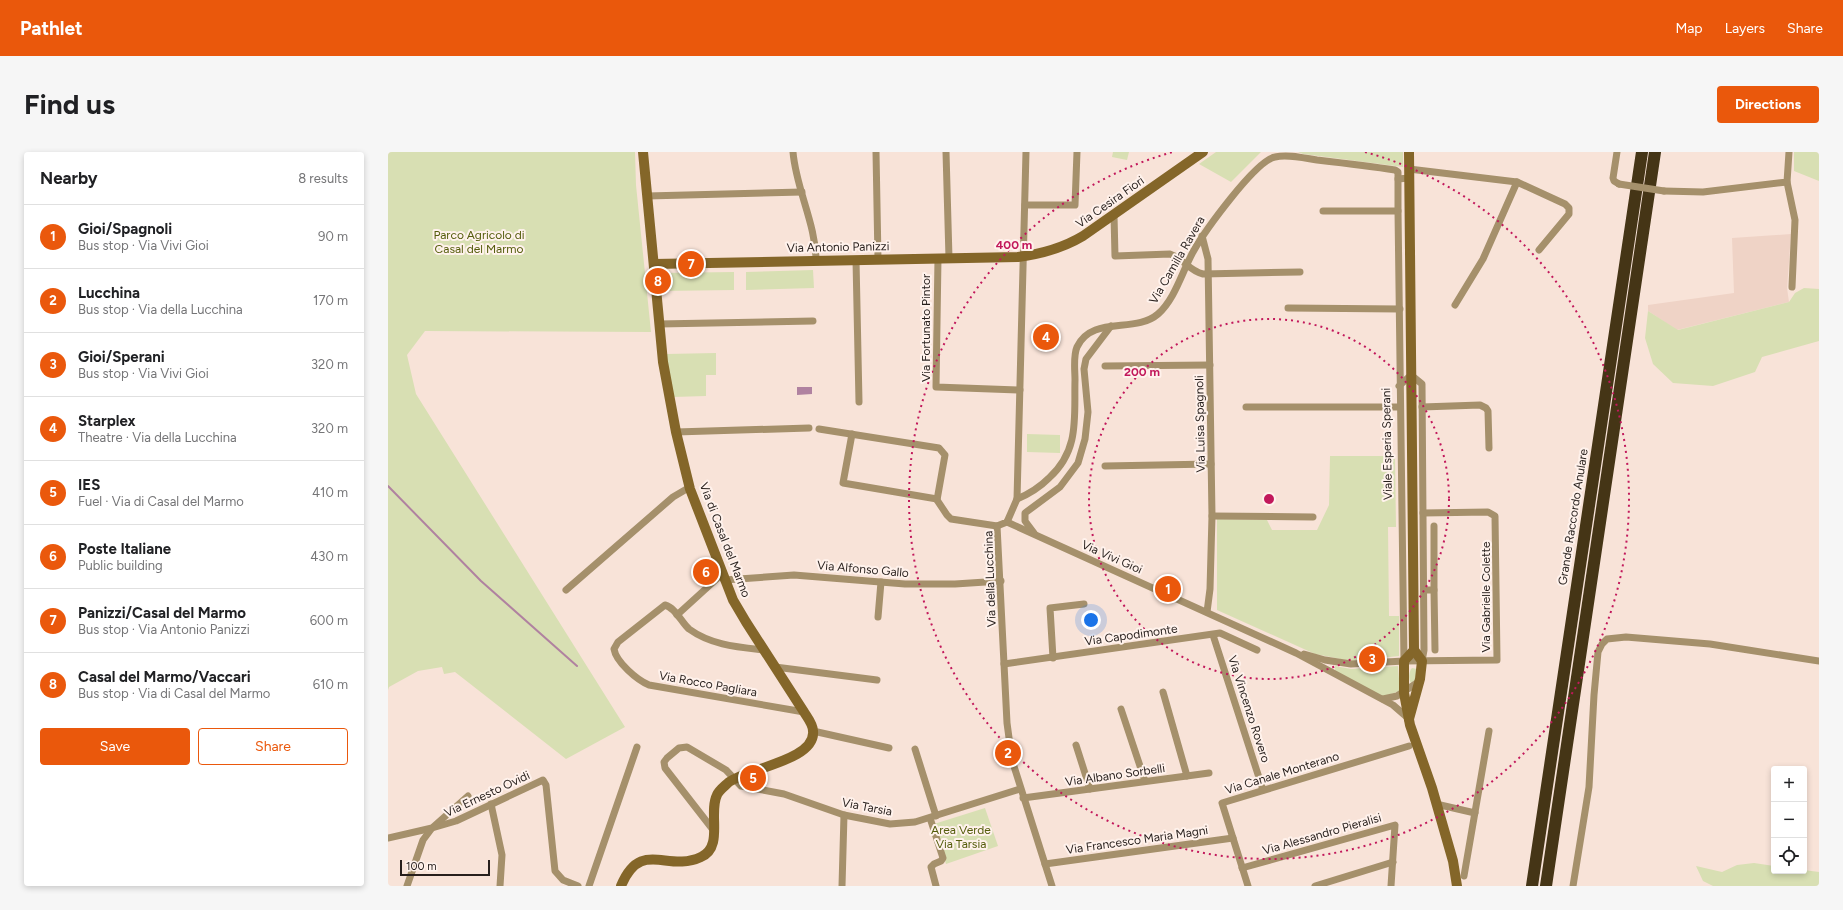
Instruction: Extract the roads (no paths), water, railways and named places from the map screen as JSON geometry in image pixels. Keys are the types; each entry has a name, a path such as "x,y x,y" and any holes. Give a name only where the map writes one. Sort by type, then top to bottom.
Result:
{"highway":[{"name":"Grande Raccordo Anulare","path":"1532,886 1642,152"},
{"path":"1546,886 1655,152"}],"street":[{"name":"Via di Casal del Marmo","path":"643,152 665,377 676,432 690,488 723,577 741,614 804,712 813,731"},
{"path":"793,152 814,240 816,261"},
{"path":"876,152 878,259"},
{"path":"946,152 949,258"},
{"name":"Via della Lucchina","path":"1026,152 1017,499 1007,522 997,526 1001,580 1008,742 1020,789 1052,886"},
{"path":"1025,205 1075,205 1077,152"},
{"name":"Via Cesira Fiori","path":"1023,256 1053,250 1070,244 1203,152"},
{"name":"Viale Esperia Sperani","path":"1409,152 1414,650"},
{"path":"1617,152 1613,178 1615,182 1664,192 1703,192 1787,182"},
{"path":"1788,152 1787,182 1795,220 1792,287"},
{"name":"Via Camilla Ravera","path":"1017,499 1036,489 1052,475 1064,463 1071,446 1074,428 1076,350 1080,342 1086,335 1097,330 1110,326 1142,323 1154,317 1169,301 1186,265 1202,236 1213,220 1264,163 1273,157 1293,157 1395,170 1398,172 1398,179"},
{"path":"1398,179 1409,174 1517,182 1565,204 1569,208 1569,214 1539,250"},
{"name":"Viale Esperia Sperani","path":"1398,179 1400,309 1399,386 1404,693 1409,719 1436,804 1452,861 1457,886"},
{"path":"1454,304 1483,259 1517,182"},
{"path":"647,196 802,192"},
{"path":"1323,211 1398,211"},
{"path":"1114,215 1115,256 1170,254 1177,257 1196,272 1208,274 1300,272"},
{"name":"Via Luisa Spagnoli","path":"1202,236 1208,254 1210,365 1212,516 1208,612"},
{"name":"Via Antonio Panizzi","path":"654,264 1023,256"},
{"name":"Via Fortunato Pintor","path":"938,258 936,388 1020,390"},
{"path":"856,260 859,402"},
{"path":"1399,279 1410,269"},
{"path":"1288,308 1400,309"},
{"path":"659,324 813,321"},
{"path":"1400,325 1410,336"},
{"path":"1036,535 1025,520 1025,512 1056,491 1073,471 1081,456 1087,426 1088,412 1084,366 1086,358 1110,326"},
{"path":"1105,366 1210,365"},
{"path":"1399,386 1411,375 1422,384 1424,650 1420,681 1409,719"},
{"path":"1422,407 1480,405 1485,407 1488,412 1489,448"},
{"path":"1246,407 1400,407"},
{"path":"676,432 809,428"},
{"path":"819,429 941,450 945,455 937,498 938,503 950,518 997,526"},
{"path":"852,434 843,483 937,498"},
{"path":"1064,463 1073,471"},
{"path":"1105,466 1211,464"},
{"path":"1401,483 1412,475 1422,483"},
{"path":"566,590 673,498 690,488"},
{"name":"Via Gabrielle Colette","path":"1422,661 1497,660 1496,519 1494,514 1488,512 1423,513"},
{"path":"1212,516 1313,517"},
{"name":"Via Vivi Gioi","path":"1007,522 1296,653 1376,697 1383,699 1398,708 1409,719"},
{"path":"1434,526 1435,650"},
{"path":"1402,546 1412,556 1423,546"},
{"name":"Via Alfonso Gallo","path":"723,577 794,575 905,584 955,584 1001,580"},
{"path":"677,615 723,577"},
{"path":"878,617 881,582"},
{"path":"1424,582 1434,582"},
{"path":"1424,593 1434,594"},
{"path":"1053,658 1050,608 1084,604"},
{"name":"Via Rocco Pagliara","path":"764,650 728,646 711,641 689,629 669,606 664,605 616,645 614,651 616,656 639,680 649,685 662,689 804,712"},
{"path":"1403,621 1413,611"},
{"name":"Via Capodimonte","path":"1004,664 1220,633 1258,650"},
{"name":"Via Vincenzo Rovero","path":"1213,635 1264,790"},
{"path":"1573,886 1589,787 1598,652 1602,644 1607,639 1626,637 1710,644 1819,661"},
{"path":"1404,661 1414,650 1422,661"},
{"name":"Via Vivi Gioi","path":"1296,653 1342,663 1422,661"},
{"path":"775,667 878,680"},
{"path":"1383,699 1393,698 1404,693 1420,681"},
{"path":"1163,692 1188,776"},
{"path":"1121,709 1145,782"},
{"path":"620,886 629,869 640,861 687,861 703,856 712,846 716,797 723,788 734,779 799,754 810,743 813,731 889,748"},
{"path":"1464,876 1489,731"},
{"path":"1076,745 1090,789"},
{"name":"Via Canale Monterano","path":"1248,886 1222,803 1409,746"},
{"path":"589,886 638,747"},
{"name":"Via Tarsia","path":"714,831 666,770 664,761 677,749 687,747 726,770 742,786 784,794 844,815 890,824 908,823 933,817 1020,789"},
{"path":"915,749 943,858 931,867 936,886"},
{"name":"Via Albano Sorbelli","path":"1023,798 1209,773"},
{"name":"Via Ernesto Ovidi","path":"407,886 423,840 432,828 451,823 543,780 545,781 546,785 556,871 563,880 578,886"},
{"path":"388,838 432,828 468,796"},
{"path":"491,804 502,855 500,886"},
{"path":"1436,804 1475,813"},
{"path":"842,886 844,815"},
{"name":"Via Alessandro Pieralisi","path":"1242,868 1395,825 1391,886"},
{"name":"Via Francesco Maria Magni","path":"1045,864 1233,838"},
{"path":"1315,886 1393,862"}],"waterway":[{"path":"388,486 481,581 577,666"}],"place":[{"name":"Panizzi/Casal del Marmo","path":"691,264"},
{"name":"Casal del Marmo/Vaccari","path":"658,281"},
{"name":"Starplex","path":"1046,337"},
{"name":"Poste Italiane","path":"706,572"},
{"name":"Gioi/Spagnoli","path":"1168,589"},
{"name":"Gioi/Sperani","path":"1372,659"},
{"name":"Lucchina","path":"1008,753"},
{"name":"IES","path":"753,778"}],"park label":[{"name":"Parco Agricolo di Casal del Marmo","path":"479,242"},
{"name":"Area Verde Via Tarsia","path":"961,837"}]}
